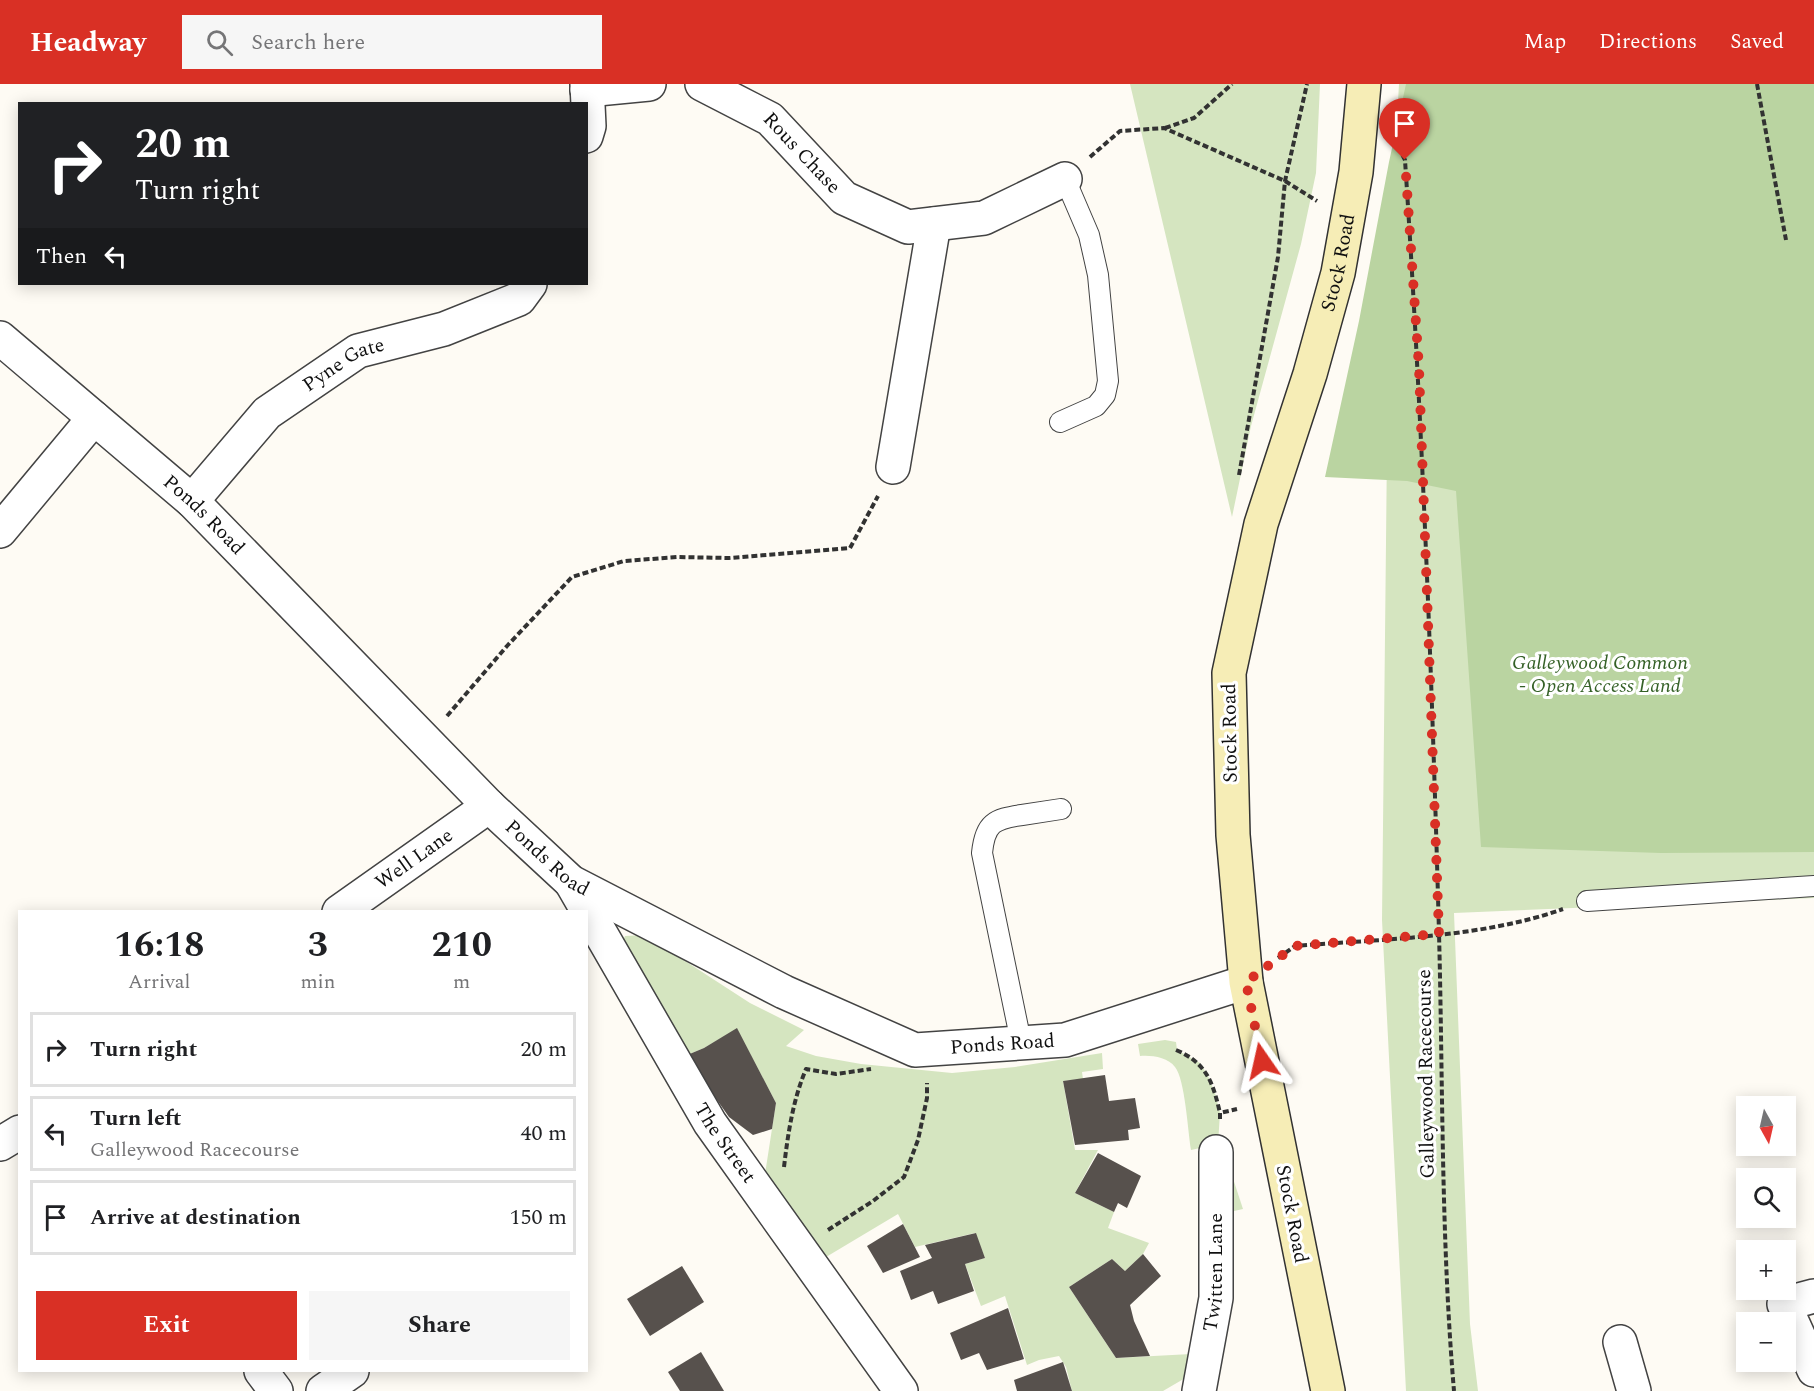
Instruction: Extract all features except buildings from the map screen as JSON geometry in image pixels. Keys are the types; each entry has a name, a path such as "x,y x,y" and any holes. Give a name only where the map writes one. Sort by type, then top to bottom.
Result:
{"main road":[{"name":"Stock Road","path":"1328,1391 1246,982 1233,835 1229,673 1261,524 1310,374 1338,273 1356,172 1364,84"}],"street":[{"path":"588,102 587,87 649,84"},
{"name":"Rous Chase","path":"702,84 770,119 844,198 908,227 984,218 1065,179"},
{"path":"588,106 588,129"},
{"path":"893,466 934,224"},
{"name":"Pyne Gate","path":"192,501 267,414 357,351 444,329 519,298 529,285"},
{"name":"Ponds Road","path":"0,338 192,501 489,806 571,882 784,992 915,1050 1065,1040 1246,982"},
{"path":"0,531 94,418"},
{"name":"Well Lane","path":"342,910 489,806"},
{"name":"The Street","path":"571,882 587,910"},
{"name":"The Street","path":"588,912 710,1123 900,1391"},
{"path":"0,1144 18,1133"},
{"name":"Twitten Lane","path":"1199,1391 1216,1298 1216,1152"},
{"path":"1814,1296 1784,1304 1814,1370"},
{"path":"1620,1342 1634,1391"},
{"path":"262,1372 276,1391"},
{"path":"323,1391 351,1372"}],"lane":[{"path":"1060,422 1096,406 1106,395 1108,381 1098,275 1089,235 1065,179"},
{"path":"1021,1042 982,853 983,840 989,827 999,819 1061,809"},
{"path":"1587,901 1814,886"}],"path":[{"path":"1065,179 1120,131 1164,128 1194,118 1232,84"},
{"path":"1238,477 1278,257 1285,181 1307,84"},
{"path":"1757,84 1786,240"},
{"path":"1164,128 1285,181 1311,196 1346,224"},
{"name":"Galleywood Racecourse","path":"1390,131 1405,160 1419,368 1439,934 1443,1194 1448,1327 1454,1391"},
{"path":"425,741 507,646 572,577 624,561 678,557 729,558 850,548 893,466"},
{"path":"1246,982 1295,946 1439,934 1531,921 1587,901"},
{"path":"784,1172 787,1141 797,1090 806,1068 836,1074 887,1067 891,1039"},
{"path":"1176,1050 1200,1063 1215,1093 1220,1113 1216,1152"},
{"path":"800,1250 873,1201 904,1177 918,1140 927,1098 927,1077"},
{"path":"1220,1113 1270,1101"}],"green space":[{"path":"1130,84 1320,84 1316,173 1301,244 1251,426 1232,517"},
{"name":"Galleywood Common - Open Access Land","path":"1399,84 1814,84 1814,898 1454,913 1470,1324 1478,1391 1406,1391 1382,920 1389,259"},
{"name":"Galleywood Common - Open Access Land","path":"1406,84 1814,84 1814,852 1661,853 1481,847 1456,491 1407,481 1325,477 1359,321"},
{"path":"645,935 750,1003 804,1030 786,1046 816,1056 861,1064 952,1073 1015,1067 1102,1053 1103,1069 1082,1072 1083,1079 1063,1081 1075,1150 1098,1150 1075,1193 1114,1212 1108,1228 1149,1243 1143,1254 1125,1271 1112,1259 1069,1287 1116,1358 1191,1354 1187,1377 1163,1391 1072,1391 1066,1367 1059,1356 1027,1365 1005,1296 981,1306 965,1264 985,1258 975,1233 915,1247 898,1214 811,1266 765,1174 776,1103 737,1029 704,1048 680,1058 620,947 625,936"},
{"path":"1165,1040 1176,1042 1177,1050 1200,1063 1208,1076 1220,1113 1218,1144 1191,1150 1184,1094 1175,1067 1164,1059 1140,1056 1138,1044"},
{"path":"1221,1142 1243,1209 1225,1213"}],"route":[{"path":"1262,1061 1246,982 1295,946 1439,934 1419,368 1405,160"}]}
